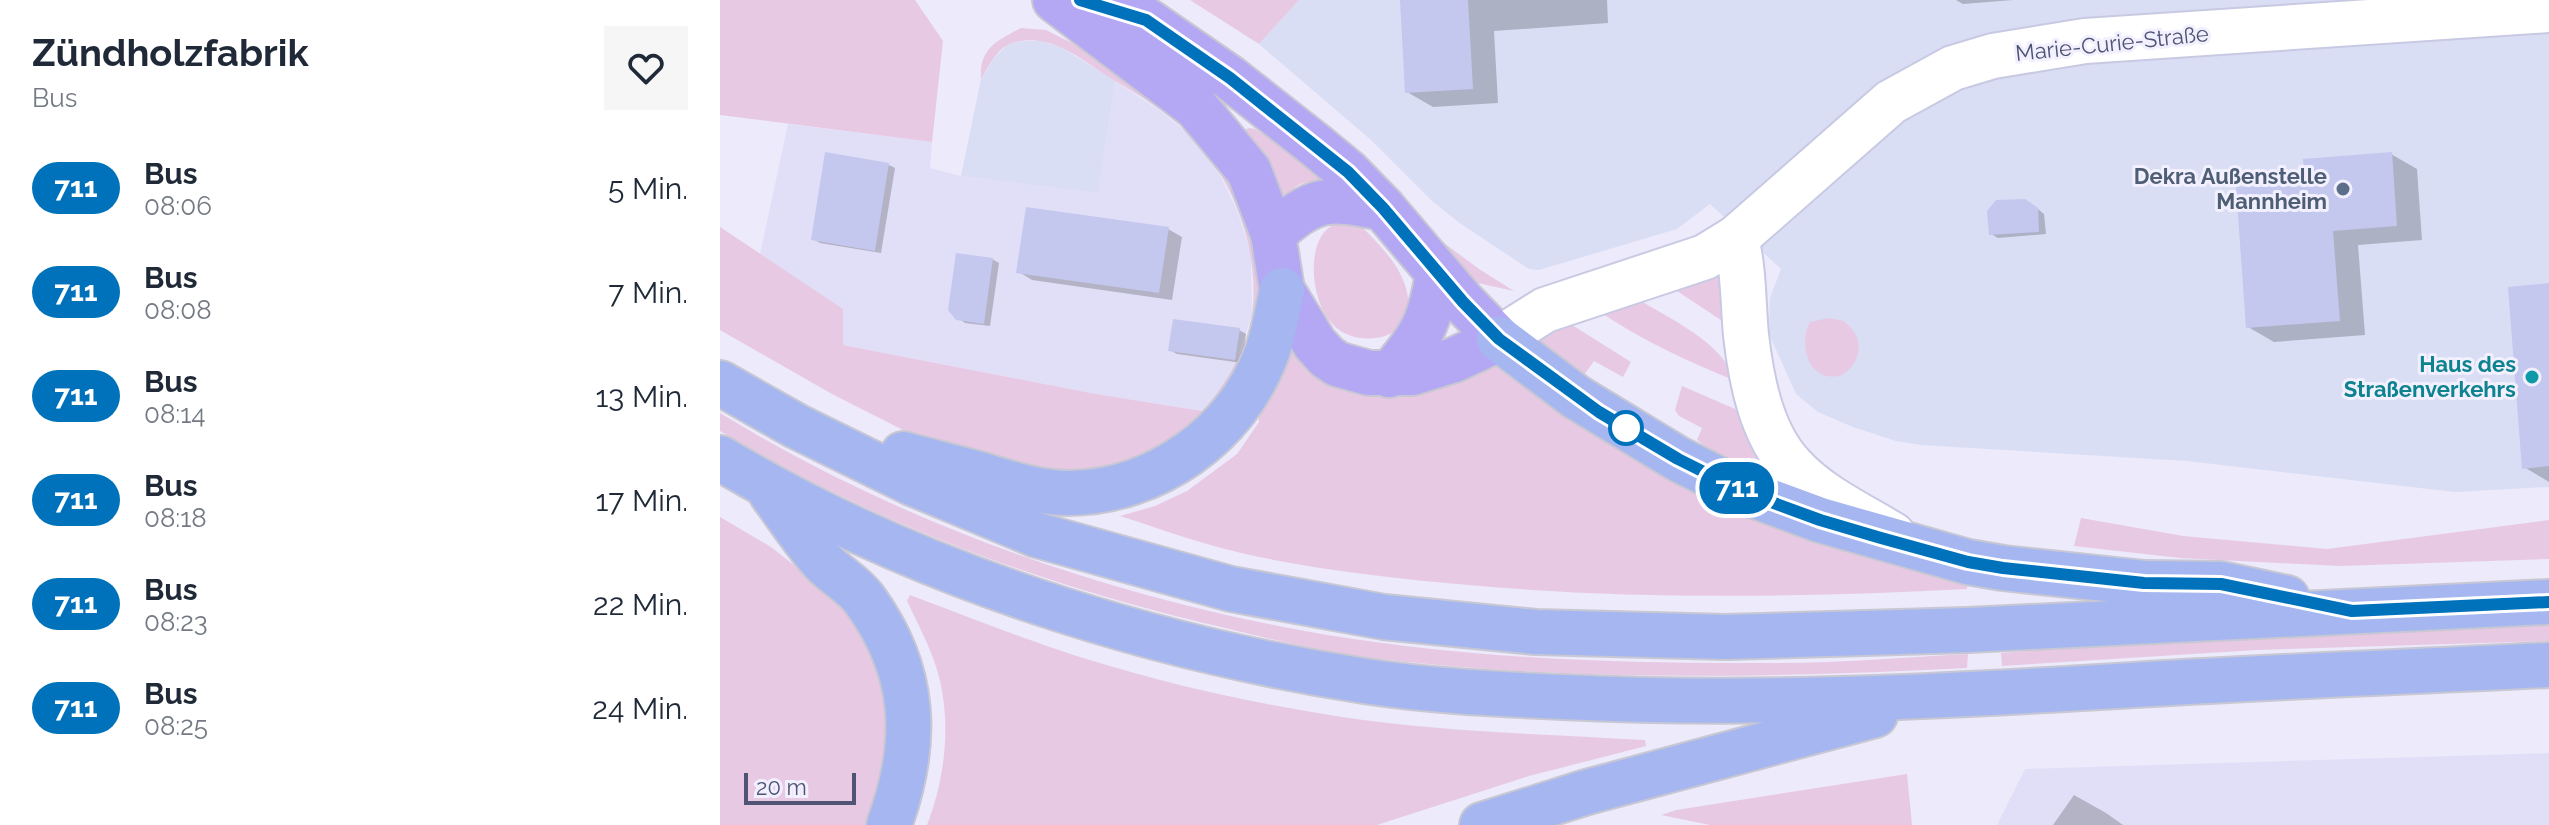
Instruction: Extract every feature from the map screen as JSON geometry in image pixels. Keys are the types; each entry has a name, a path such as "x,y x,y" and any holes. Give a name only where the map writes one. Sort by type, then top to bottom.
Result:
{"highway":[{"path":"796,426 1029,489 1067,493 1108,490 1158,473 1208,440 1242,402 1266,355 1282,290"},
{"path":"1499,339 1576,397 1678,459 1744,492 1820,520 1986,565 2144,583 2221,584 2352,611"},
{"path":"720,383 796,426 912,483 1037,535 1231,589 1384,617 1536,632 1726,637 1979,630 2549,602"},
{"path":"720,458 765,485 893,548 1111,625 1201,649 1367,681 1494,693 1747,701 1972,694 2549,665"},
{"path":"765,485 824,562 861,596 885,631 899,663 907,698 909,745 902,789 889,825"},
{"path":"1482,825 1587,792 1972,694"}],"main road":[{"path":"1055,0 1196,107 1249,171 1273,234 1282,290 1315,344 1327,357 1350,369 1389,375 1433,369 1499,339 1383,208 1348,172 1314,144 1230,78 1146,20 1080,0"},
{"path":"1273,234 1296,213 1325,200 1383,208"},
{"path":"1389,375 1414,345 1451,288"}],"street":[{"name":"Marie-Curie-Straße","path":"1499,339 1545,310 1705,257 1736,238 1891,102 1953,68 1993,56 2085,41 2549,10"},
{"path":"1736,238 1742,261 1748,352 1760,408 1772,436 1790,465 1813,485 1912,547"},
{"name":"Marie-Curie-Straße","path":"1451,288 1488,308 1545,310"}],"shaded area":[{"path":"720,0 915,0 943,41 932,142 720,115"},
{"path":"1190,0 1299,0 1259,44"},
{"path":"1299,0 2549,0 2549,487 2455,492 2187,461 1921,445 1896,441 1853,427 1818,412 1796,394 1769,334 1770,298 1781,269 1710,204 1677,229 1539,270 1529,269 1432,201 1371,140 1259,44"},
{"path":"1021,28 1046,30 1084,49 1217,150 1262,262 1261,323 1225,400 1154,456 1068,476 911,434 832,394 720,330 720,227 843,309 843,345 1096,394 1202,411 1234,366 1252,315 1252,267 1248,243 1232,196 1207,154 1172,118 1062,48 1038,41 1012,43 998,53 981,79 986,53 997,42"},
{"path":"1041,41 1061,47 1115,81 1098,193 961,176 981,79 994,58 1008,44"},
{"path":"1115,81 1190,135 1216,167 1238,212 1251,256 1252,316 1235,365 1220,391 1202,411 1096,394 843,345 842,309 760,254 788,124 932,142 930,168 961,176 1098,193"},
{"path":"1249,128 1327,174 1324,182 1302,184 1277,200 1241,136"},
{"path":"1357,222 1396,266 1406,287 1407,308 1402,323 1382,337 1357,338 1342,331 1329,320 1318,298 1314,270 1318,243 1324,232 1333,225"},
{"path":"1417,223 1479,269 1514,291 1473,282"},
{"path":"1715,273 1722,275 1727,324 1671,287"},
{"path":"1636,298 1707,343 1729,367 1736,381 1665,349 1597,310"},
{"path":"1829,318 1844,321 1858,341 1854,363 1838,376 1819,373 1808,359 1806,350 1805,340 1810,322"},
{"path":"1564,320 1631,362 1623,377 1594,361 1584,375 1565,368 1526,336"},
{"path":"1287,342 1307,355 1495,354 1967,571 1967,589 1706,596 1511,589 1295,564 1236,552 1120,516 1155,506 1187,491 1237,454 1259,422 1256,400"},
{"path":"1682,386 1749,415 1784,487 1738,471 1697,440 1702,428 1679,416 1675,410"},
{"path":"720,413 855,487 997,547 1144,594 1294,629 1415,647 1536,658 1779,663 1968,654 1967,668 1744,676 1594,674 1445,666 1371,658 1298,645 1094,593 1029,573 902,524 779,465 720,431"},
{"path":"720,517 771,547 836,598 882,651 896,714 875,825 720,825"},
{"path":"2081,518 2183,536 2327,549 2549,520 2549,559 2340,566 2180,558 2074,546"},
{"path":"910,595 1093,661 1248,700 1380,722 1645,740 1646,746 1529,776 1377,825 927,825 943,763 945,720 939,678 907,601"},
{"path":"2549,624 2549,641 2257,650 2002,666 2001,653 2131,643"},
{"path":"2549,753 2549,825 1997,825 2025,769"},
{"path":"1907,774 1912,825 1710,825 1661,815 1676,810"}],"building":[{"path":"1400,0 1468,0 1473,89 1405,93"},
{"path":"825,152 889,163 875,251 811,240"},
{"path":"2392,152 2397,226 2333,231 2340,321 2246,328 2236,187 2305,181 2303,159"},
{"path":"2025,199 2038,208 2039,232 1989,235 1987,211 1996,200"},
{"path":"1026,207 1169,227 1159,293 1016,273"},
{"path":"956,253 993,258 984,324 956,320 948,310"},
{"name":"Haus des Straßenverkehrs","path":"2549,283 2549,466 2522,469 2508,287"},
{"path":"1173,319 1240,328 1235,360 1168,351"}],"bus line":[{"name":"711","path":"1080,0 1146,20 1230,78 1348,172 1499,339 1599,412 1678,459 1744,492 1881,538 1968,562 2003,568 2144,583 2221,584 2352,611 2549,602"}],"place":[{"name":"Dekra Außenstelle Mannheim","path":"2343,189"},
{"name":"Haus des Straßenverkehrs","path":"2532,377"}]}
